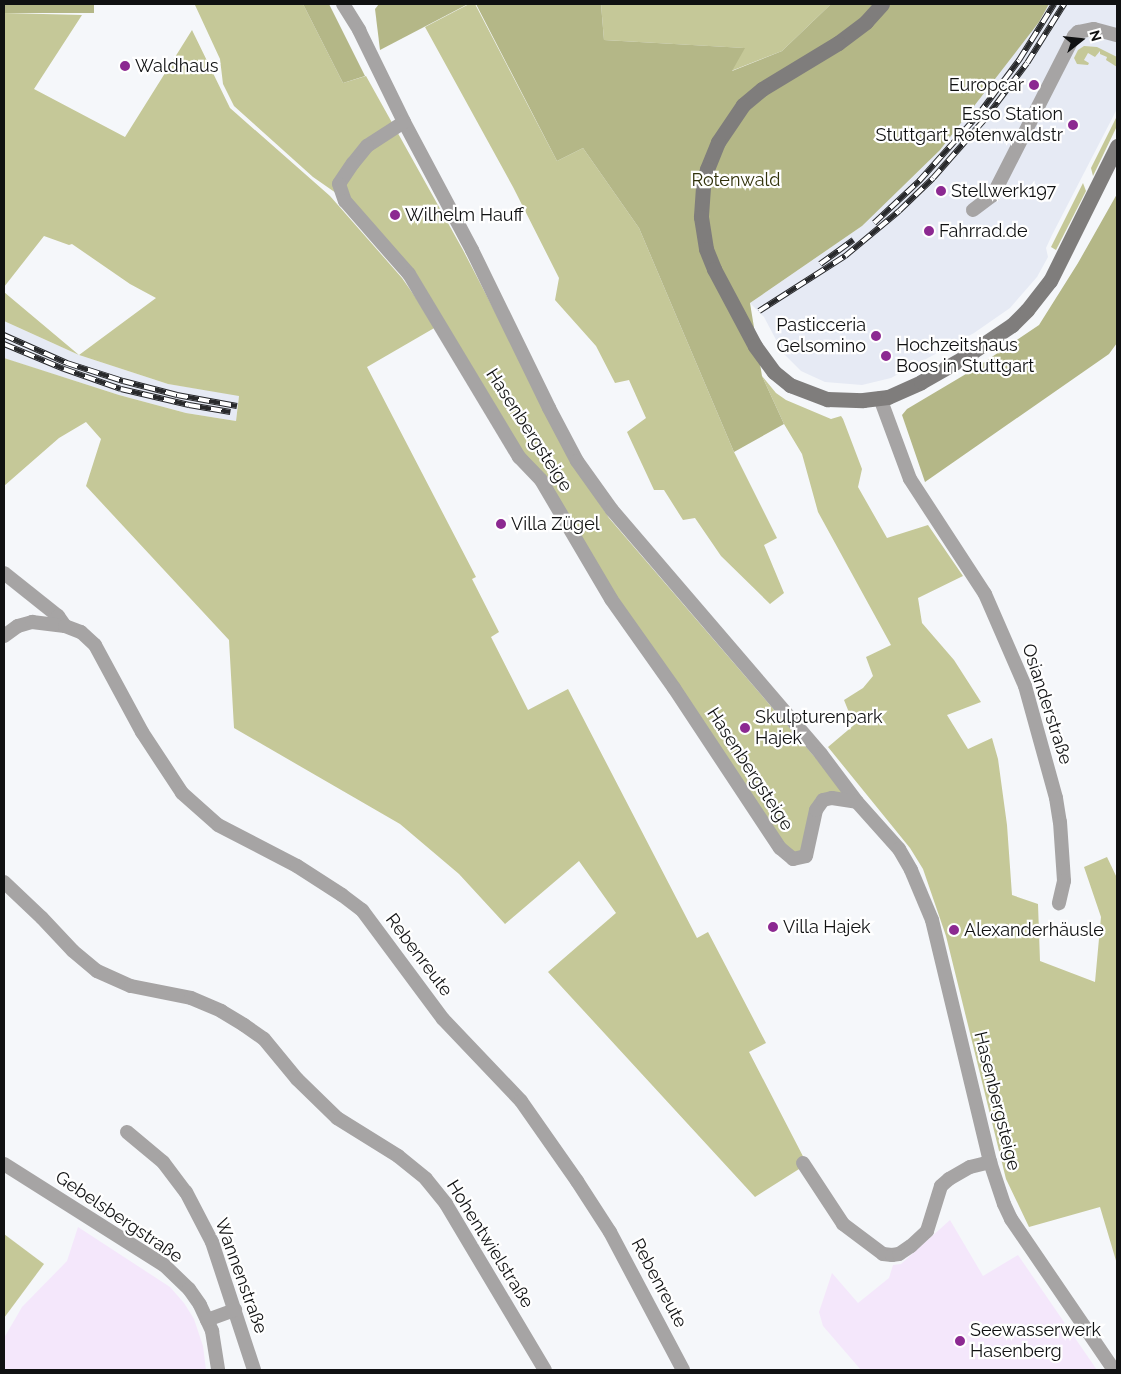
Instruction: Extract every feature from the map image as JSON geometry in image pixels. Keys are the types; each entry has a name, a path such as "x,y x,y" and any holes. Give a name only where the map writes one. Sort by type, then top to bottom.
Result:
{"main road":[{"path":"882,4 866,22 838,43 762,89 735,114 718,142 707,169 703,188 701,217 706,248 723,289 755,346 774,372 800,390 827,399 849,401 880,398 909,388 963,358 1012,325 1027,310 1050,281 1060,264 1117,146"}],"street":[{"name":"Hasenbergsteige","path":"343,4 359,30 404,122 472,250 577,461 612,510 821,754 857,802 899,849 923,893 932,920 990,1162 1011,1219 1114,1370"},
{"path":"973,210 993,195 1074,36 1078,32 1094,29 1110,34 1117,44"},
{"name":"Hasenbergsteige","path":"404,122 367,146 353,163 339,184 345,200 409,274 519,457 541,480 611,599 674,688 780,848 793,860 806,856 816,810 823,800 832,798 857,802"},
{"name":"Osianderstraße","path":"880,398 910,478 985,594 1025,686 1056,798 1060,822 1064,881 1059,902"},
{"name":"Rebenreute","path":"4,573 58,616 65,626"},
{"name":"Rebenreute","path":"4,636 18,626 32,622 65,626 82,632 95,645 142,732 182,793 218,825 296,866 342,894 362,910 443,1019 521,1101 610,1232 683,1370"},
{"name":"Hohentwielstraße","path":"4,882 73,951 97,971 130,986 191,998 221,1010 264,1039 297,1079 337,1118 398,1156 426,1179 446,1204 545,1370"},
{"name":"Wannenstraße","path":"127,1132 163,1162 186,1192 212,1242 254,1370"},
{"path":"803,1163 843,1224 883,1254 892,1255 899,1254 911,1246 927,1231 941,1186 948,1179 970,1167 990,1162"},
{"name":"Gebelsbergstraße","path":"4,1164 164,1265 189,1289 212,1331 218,1370"},
{"path":"207,1320 235,1310"}],"shaded area":[{"path":"1049,4 1117,4 1117,109 1052,235 1046,248 1048,257 1037,277 1010,308 974,333 891,378 862,385 825,382 801,371 783,353 764,317 750,303 862,226 1039,22"},
{"path":"4,321 79,355 168,384 239,395 236,421 186,413 119,395 6,359 4,358"},
{"path":"950,1220 983,1276 1018,1255 1097,1370 861,1370 823,1326 819,1312 832,1273 858,1303 889,1278 893,1265 901,1264"},
{"path":"78,1227 170,1287 184,1303 194,1319 203,1346 206,1370 4,1370 4,1338 22,1307 67,1261"}],"green space":[{"path":"4,4 94,4 94,13 4,13"},
{"path":"303,4 343,83 366,76 463,250 575,466 609,518 850,798 822,796 802,854 793,857 521,456 409,273 346,200 313,177 234,106 223,84 220,59 195,5"},
{"path":"303,4 329,4 365,76 343,83"},
{"path":"379,4 468,4 380,50 375,9"},
{"path":"469,4 475,4 557,161 583,148 639,228 734,452 777,538 764,545 784,593 770,604 721,556 695,518 683,520 664,490 654,490 627,432 646,418 629,380 615,383 596,346 555,300 559,278 513,187 425,27"},
{"name":"Rotenwald","path":"476,4 601,4 604,40 745,48 732,71 782,51 831,4 1049,4 1039,22 940,150 862,226 750,303 762,376 784,424 734,452 639,228 583,148 557,161"},
{"path":"601,4 831,4 782,51 731,71 744,48 604,40"},
{"path":"4,13 82,15 34,89 125,137 192,30 230,108 330,196 402,278 436,327 367,367 476,577 472,579 499,632 491,637 528,710 568,689 697,938 708,932 766,1043 749,1052 807,1164 755,1197 548,972 616,913 579,861 505,924 459,874 400,824 234,728 229,640 86,486 101,439 86,422 59,438 4,486 4,358 119,395 186,413 236,421 239,396 168,384 79,355 156,298 130,284 72,244 69,245 44,236 4,287"},
{"path":"1084,46 1097,47 1117,57 1117,67 1106,60 1107,57 1100,54 1100,51 1095,57 1088,53 1084,60 1089,63 1088,65 1077,64 1074,58 1078,50"},
{"path":"1117,116 1117,126 1093,176 1091,168"},
{"path":"1083,183 1086,191 1056,250 1051,247"},
{"path":"1117,194 1117,343 1109,354 925,482 902,415 907,409 971,371 1039,325 1078,263"},
{"path":"4,292 79,355 4,321"},
{"path":"762,376 776,393 786,400 831,419 841,416 862,469 858,487 887,538 928,525 963,576 918,598 922,623 954,660 981,702 947,715 968,749 992,738 998,759 1007,825 1012,895 1038,904 1040,961 1095,982 1101,917 1084,867 1107,857 1117,878 1117,1264 1100,1207 1029,1227 1006,1179 946,936 923,869 910,848 828,747 854,725 844,700 863,688 873,676 866,657 891,645 818,512 802,454 784,424"},
{"path":"4,1234 44,1264 4,1318"}],"railway":[{"path":"874,223 919,181 978,115 1019,60 1054,4"},
{"path":"759,311 845,256 899,211 933,178 984,120 1027,63 1064,4"},
{"path":"820,264 853,240"},
{"path":"4,335 67,363 123,381 177,395 237,406"},
{"path":"4,344 64,369 121,389 189,405 230,412"}],"place":[{"name":"Waldhaus","path":"125,66"},
{"name":"Europcar","path":"1034,85"},
{"name":"Esso Station Stuttgart Rotenwaldstr","path":"1073,125"},
{"name":"Stellwerk197","path":"941,191"},
{"name":"Wilhelm Hauff","path":"395,215"},
{"name":"Fahrrad.de","path":"929,231"},
{"name":"Pasticceria Gelsomino","path":"876,336"},
{"name":"Hochzeitshaus Boos in Stuttgart","path":"886,356"},
{"name":"Villa Zügel","path":"501,524"},
{"name":"Skulpturenpark Hajek","path":"745,728"},
{"name":"Villa Hajek","path":"773,927"},
{"name":"Alexanderhäusle","path":"954,930"},
{"name":"Seewasserwerk Hasenberg","path":"960,1341"}]}
